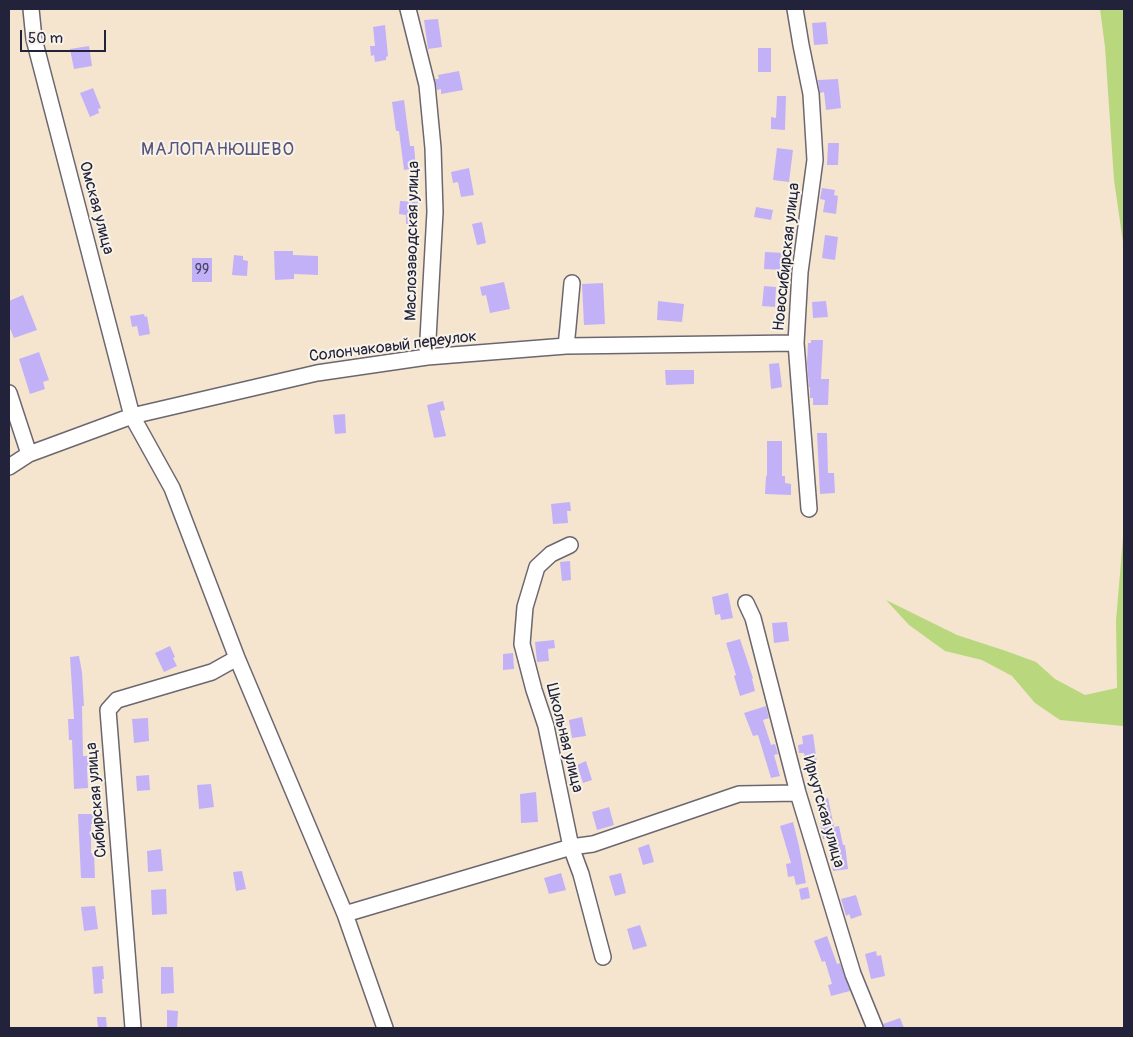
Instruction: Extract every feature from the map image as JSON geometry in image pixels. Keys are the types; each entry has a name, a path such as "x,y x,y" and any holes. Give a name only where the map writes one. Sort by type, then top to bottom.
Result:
{"street":[{"name":"Омская улица","path":"31,9 34,39 132,416"},
{"name":"Маслозаводская улица","path":"408,9 427,86 433,148 435,212 428,357"},
{"name":"Новосибирская улица","path":"795,9 811,94 815,160 800,272 796,343 809,509"},
{"path":"566,346 572,283"},
{"name":"Солончаковый переулок","path":"9,467 30,454 132,416 317,372 428,357 566,346 796,343"},
{"path":"9,393 30,454"},
{"path":"132,416 172,488 237,658 345,914 385,1028"},
{"name":"Школьная улица","path":"570,545 551,554 537,567 526,607 522,644 546,726 571,847 603,957"},
{"name":"Иркутская улица","path":"746,603 753,618 798,793 853,974 875,1028"},
{"name":"Сибирская улица","path":"133,1028 108,710 117,700 212,672 237,658"},
{"path":"345,914 571,847 593,844 739,794 798,793"}],"green space":[{"path":"1100,9 1124,9 1124,249 1114,180 1105,47"},
{"path":"1124,526 1124,729 1123,726 1060,720 1035,703 1012,676 982,660 945,651 909,625 886,600 957,635 1036,662 1055,679 1085,695 1117,688 1116,621"}],"building":[{"path":"438,19 442,47 428,49 424,20"},
{"path":"826,22 828,44 814,45 812,23"},
{"path":"385,25 388,56 386,60 375,62 374,55 371,56 370,46 375,46 373,27"},
{"path":"89,46 92,66 74,69 70,49"},
{"path":"758,48 771,48 771,72 758,72"},
{"path":"459,71 463,90 441,94 441,89 437,90 435,79 439,79 438,75"},
{"path":"838,79 841,108 826,110 824,92 820,93 818,80"},
{"path":"93,88 101,108 98,109 99,113 90,117 80,93"},
{"path":"777,96 786,96 785,130 771,129 771,117 776,118"},
{"path":"404,100 410,146 414,146 416,168 404,170 399,131 396,131 392,102"},
{"path":"828,143 839,143 838,165 827,165"},
{"path":"777,148 793,150 789,182 773,180"},
{"path":"469,168 474,195 461,197 458,182 453,183 451,172"},
{"path":"822,188 835,190 834,195 838,196 836,214 823,212 825,200 820,199"},
{"path":"400,201 418,202 416,225 406,224 406,215 399,214"},
{"path":"756,207 773,210 771,220 754,217"},
{"path":"482,222 486,243 477,245 472,224"},
{"path":"825,235 838,237 835,260 822,258"},
{"path":"274,251 293,251 293,255 318,256 318,275 294,274 294,279 275,280"},
{"path":"765,252 785,253 784,270 764,269"},
{"path":"234,255 243,256 243,260 248,261 247,276 232,275"},
{"path":"192,258 212,258 212,282 192,282"},
{"path":"504,282 510,309 490,313 486,295 482,296 480,287"},
{"path":"603,283 605,324 584,325 582,284"},
{"path":"764,286 776,287 775,307 762,306"},
{"path":"23,295 37,330 14,338 9,326 9,301"},
{"path":"658,301 684,304 682,322 657,320"},
{"path":"826,301 828,317 813,318 812,302"},
{"path":"144,314 145,317 147,316 150,334 139,336 137,326 132,327 130,316"},
{"path":"811,340 823,340 821,379 829,379 828,405 813,405 813,398 810,398 807,363 808,343 811,343"},
{"path":"39,352 49,380 43,382 45,389 30,394 19,359"},
{"path":"779,363 782,387 771,389 769,364"},
{"path":"665,370 694,370 694,384 666,385"},
{"path":"443,401 445,410 440,411 446,436 434,438 427,405"},
{"path":"345,414 346,433 335,434 333,415"},
{"path":"817,433 827,433 828,473 834,473 835,493 820,494"},
{"path":"767,441 782,441 782,476 785,476 785,483 791,484 791,495 765,494"},
{"path":"570,502 571,511 567,511 568,523 553,524 551,504"},
{"path":"570,561 571,580 562,581 560,562"},
{"path":"728,593 733,618 721,620 720,614 715,615 712,597"},
{"path":"787,622 789,641 774,643 772,623"},
{"path":"740,639 753,678 755,691 740,696 726,643"},
{"path":"554,640 555,648 548,649 549,661 537,662 535,642"},
{"path":"170,646 177,666 164,672 155,653"},
{"path":"513,653 514,669 503,670 503,654"},
{"path":"79,656 84,706 82,706 83,756 91,756 92,767 87,767 88,788 74,789 72,740 69,740 68,719 74,719 70,657"},
{"path":"766,706 769,718 763,720 771,745 775,744 778,754 774,755 780,776 771,778 758,735 753,736 744,713"},
{"path":"582,717 586,736 572,738 569,720"},
{"path":"148,718 149,741 134,743 132,719"},
{"path":"813,734 817,763 806,764 804,753 799,753 798,745 803,744 802,736"},
{"path":"586,761 592,780 583,783 577,765"},
{"path":"149,775 150,790 137,791 136,776"},
{"path":"211,784 214,807 199,809 197,785"},
{"path":"536,792 538,822 521,823 520,794"},
{"path":"828,798 834,827 839,826 843,845 845,845 848,869 833,871 829,838 823,839 816,801"},
{"path":"609,807 614,825 597,830 592,812"},
{"path":"78,814 98,814 98,824 91,824 91,853 94,853 95,878 81,878"},
{"path":"793,822 806,883 796,885 794,876 788,877 786,864 791,863 780,826"},
{"path":"649,844 654,862 643,865 638,848"},
{"path":"161,849 163,871 148,872 147,851"},
{"path":"242,871 246,889 236,891 233,872"},
{"path":"561,873 566,890 549,894 544,878"},
{"path":"621,873 626,893 615,896 609,876"},
{"path":"808,887 810,898 801,900 799,889"},
{"path":"166,889 167,914 152,915 151,890"},
{"path":"856,895 862,915 851,919 849,914 846,916 841,899"},
{"path":"95,906 98,929 84,931 81,907"},
{"path":"640,925 647,946 633,950 627,929"},
{"path":"827,936 837,964 840,963 850,991 831,996 828,985 832,984 825,961 822,962 814,941"},
{"path":"876,951 877,956 881,955 885,976 871,979 865,954"},
{"path":"103,966 103,993 94,994 92,967"},
{"path":"161,967 173,967 174,993 161,994"},
{"path":"167,1010 178,1011 177,1028 167,1028"},
{"path":"97,1017 106,1017 107,1028 98,1028"},
{"path":"900,1018 904,1028 884,1028 883,1024"}],"district":[{"name":"МАЛОПАНЮШЕВО","path":"218,150"}]}
